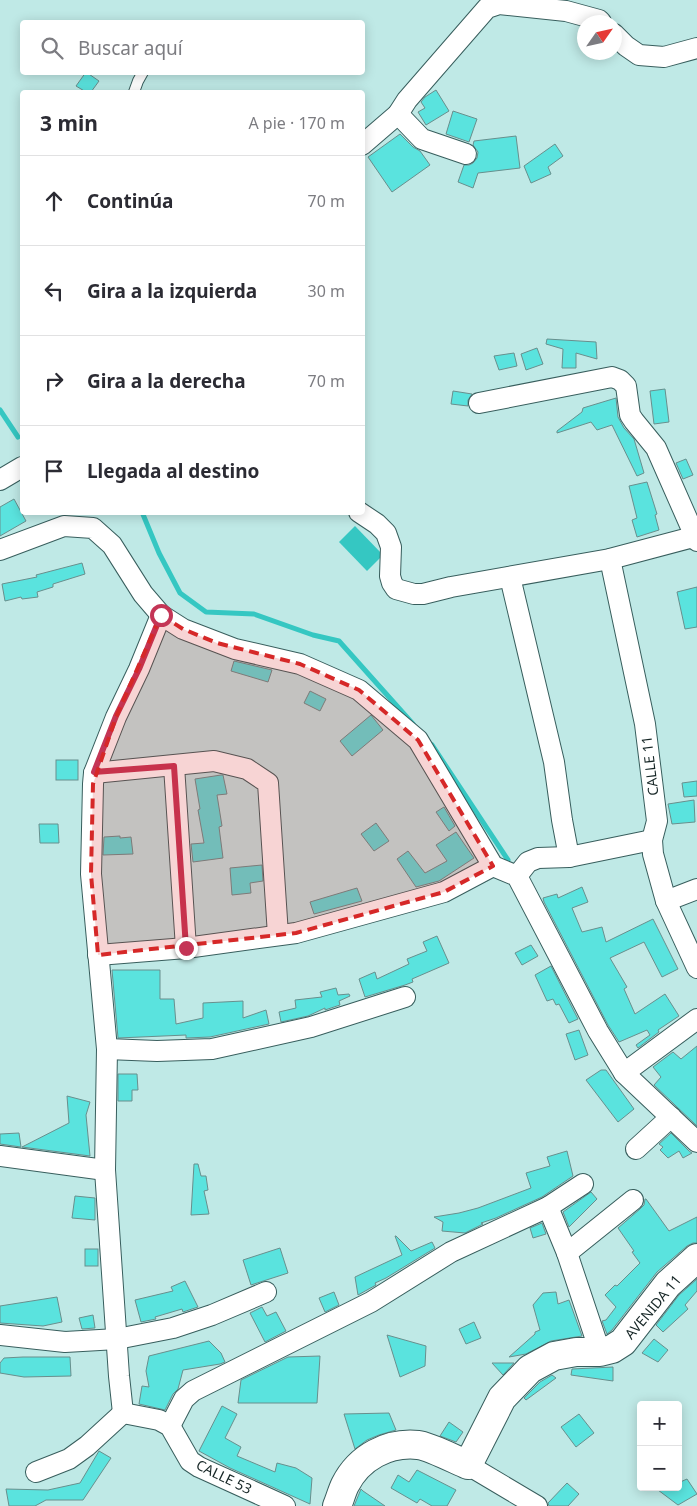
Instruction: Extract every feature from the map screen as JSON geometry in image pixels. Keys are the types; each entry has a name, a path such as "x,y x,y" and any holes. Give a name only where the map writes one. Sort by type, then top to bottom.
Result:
{"street":[{"path":"365,142 398,114 406,100 488,8 499,4 566,10 582,15"},
{"path":"622,42 639,55 664,57 697,48"},
{"path":"398,114 422,139 466,154"},
{"path":"364,515 386,533 391,547 390,576 392,583 396,589 414,594 423,594 610,559 696,538 656,448 630,415 626,386 620,380 612,378 479,403"},
{"path":"0,480 20,468"},
{"path":"0,550 64,526 93,528 112,545 144,594 161,615 183,629 217,643 300,664 359,690 418,740 492,866 517,876 598,1030 624,1073 697,1142"},
{"name":"CALLE 11","path":"610,559 645,724 657,821 652,840 653,854 666,901 697,968"},
{"path":"510,577 554,762 569,857"},
{"path":"123,1413 105,1170 107,1049 91,874 94,772 116,716 139,669 161,615"},
{"path":"94,772 214,761 247,769 268,783 278,935"},
{"path":"174,766 186,948"},
{"path":"517,876 528,862 538,858 569,857 652,840"},
{"path":"98,955 186,948 296,933 444,892 492,866"},
{"path":"666,901 697,889"},
{"path":"107,1049 157,1051 212,1049 310,1028 405,996"},
{"path":"624,1073 697,1019"},
{"path":"636,1149 671,1118"},
{"path":"0,1156 105,1170"},
{"path":"123,1413 159,1420 170,1426 184,1398 193,1391 370,1302 452,1252 548,1207 583,1184"},
{"path":"567,1253 633,1200"},
{"path":"548,1207 567,1253 600,1352"},
{"name":"AVENIDA 11","path":"468,1465 502,1398 530,1369 554,1356 576,1352 600,1352 612,1349 623,1342 668,1284 697,1258"},
{"path":"0,1335 65,1342 117,1339 173,1328 212,1315 266,1292"},
{"path":"36,1472 69,1459 87,1446 123,1413"},
{"name":"CALLE 53","path":"170,1426 190,1461 199,1467 285,1506"},
{"path":"337,1506 346,1484 361,1464 378,1451 395,1446 420,1445 468,1465 537,1506"}],"lane":[{"path":"135,90 141,75"}],"highlighted area":[{"path":"161,615 183,629 217,643 300,664 359,690 418,740 493,866 444,892 296,933 98,955 91,874 93,784 116,717"}],"water":[{"path":"355,526 383,555 367,571 339,542"}],"building":[{"path":"84,75 90,75 99,81 92,90 83,90 76,86"},
{"path":"436,90 449,111 426,125 418,112 425,108 421,102 425,97"},
{"path":"453,111 477,119 469,142 446,134"},
{"path":"400,134 420,151 430,165 392,192 368,157"},
{"path":"516,136 520,168 478,173 473,188 458,182 464,165 473,163 477,158 478,152 473,145 474,141"},
{"path":"555,144 563,156 548,167 551,174 531,183 524,166"},
{"path":"547,339 596,342 597,359 576,353 576,368 562,368 563,349 546,344"},
{"path":"537,348 543,364 526,370 521,354"},
{"path":"514,353 517,366 499,370 494,356"},
{"path":"665,389 669,422 654,424 650,391"},
{"path":"453,391 472,394 468,400 468,406 451,404"},
{"path":"616,398 618,417 624,428 634,439 644,473 637,476 612,425 597,430 591,422 557,433 557,431 582,412 583,408"},
{"path":"686,459 693,475 683,479 676,463"},
{"path":"647,482 657,514 655,515 659,530 637,537 632,520 637,518 629,486"},
{"path":"14,499 20,510 20,515 23,515 26,521 0,536 0,507"},
{"path":"82,563 85,574 53,584 53,587 37,592 38,597 22,599 21,597 5,601 2,584 37,577 36,575"},
{"path":"697,587 697,627 685,629 677,592"},
{"path":"234,661 272,670 268,682 231,671"},
{"path":"310,691 326,699 320,711 304,703"},
{"path":"371,715 383,730 352,756 340,741"},
{"path":"56,760 78,760 78,780 56,780"},
{"path":"223,775 227,794 217,795 222,826 219,827 223,858 193,862 191,844 204,843 195,779"},
{"path":"697,781 697,796 684,797 682,783"},
{"path":"694,800 695,822 672,824 668,804"},
{"path":"444,807 455,826 449,831 436,812"},
{"path":"376,823 389,841 374,851 361,834"},
{"path":"39,824 58,824 59,843 40,843"},
{"path":"456,832 474,858 439,881 416,887 397,859 408,851 425,873 447,861 436,845"},
{"path":"120,836 120,838 131,837 133,854 103,855 104,837"},
{"path":"262,865 263,881 250,883 251,893 232,895 230,868"},
{"path":"582,887 588,902 572,908 582,932 602,927 606,942 653,919 678,969 662,977 644,942 610,958 627,987 624,989 635,1014 665,994 679,1016 658,1030 659,1032 638,1048 636,1045 650,1035 647,1030 619,1042 608,1025 544,902 543,898 557,894 558,898"},
{"path":"357,888 362,901 314,914 310,902"},
{"path":"437,936 449,963 412,979 413,982 365,997 359,979 375,972 377,979 409,964 407,959 427,951 423,942"},
{"path":"531,945 538,956 522,965 515,953"},
{"path":"551,966 578,1019 569,1023 559,1004 556,1005 553,999 547,1001 535,975"},
{"path":"112,970 160,970 160,999 174,999 176,1024 203,1018 203,1003 243,1001 243,1018 266,1010 269,1024 210,1037 186,1038 186,1035 118,1038"},
{"path":"336,988 338,995 349,994 350,996 339,1001 340,1005 325,1010 325,1008 308,1016 281,1022 279,1012 296,1008 295,1000 322,997 320,992"},
{"path":"579,1030 588,1055 575,1060 566,1034"},
{"path":"697,1046 697,1126 654,1085 661,1077 653,1067 673,1052 681,1059"},
{"path":"601,1070 606,1070 634,1109 618,1122 586,1080"},
{"path":"118,1074 137,1074 138,1090 132,1090 132,1101 118,1101"},
{"path":"67,1096 90,1102 86,1115 90,1156 22,1147 69,1123"},
{"path":"19,1133 21,1147 0,1144 0,1134"},
{"path":"671,1133 692,1153 683,1158 679,1151 668,1158 660,1150 663,1147 659,1144"},
{"path":"567,1151 573,1176 542,1197 481,1223 483,1224 465,1233 442,1231 443,1222 434,1217 478,1208 531,1188 526,1173 550,1166 547,1157"},
{"path":"194,1164 198,1164 201,1176 206,1176 208,1190 204,1191 209,1214 191,1215"},
{"path":"591,1192 597,1199 569,1227 563,1212"},
{"path":"75,1196 95,1198 95,1220 72,1218"},
{"path":"645,1199 669,1231 697,1217 697,1243 687,1246 657,1272 607,1334 602,1321 606,1320 616,1307 605,1295 640,1263 618,1228 644,1205"},
{"path":"542,1223 546,1234 533,1238 530,1228"},
{"path":"395,1236 411,1251 432,1242 435,1248 358,1295 355,1277 402,1255"},
{"path":"280,1248 288,1273 251,1285 243,1260"},
{"path":"85,1249 98,1249 98,1266 85,1266"},
{"path":"697,1279 697,1291 685,1305 688,1309 663,1332 656,1325 679,1295"},
{"path":"185,1281 198,1307 183,1312 182,1309 155,1317 156,1319 141,1322 135,1300 173,1291 171,1287"},
{"path":"334,1292 339,1305 325,1312 319,1298"},
{"path":"556,1292 558,1304 569,1300 582,1336 551,1341 526,1354 509,1357 535,1332 540,1330 533,1305 543,1293"},
{"path":"57,1297 62,1322 43,1326 0,1323 0,1306"},
{"path":"262,1307 267,1316 276,1312 286,1331 265,1342 250,1313"},
{"path":"93,1315 95,1328 82,1329 79,1318"},
{"path":"474,1322 481,1338 466,1344 459,1329"},
{"path":"387,1335 426,1346 425,1366 400,1377"},
{"path":"654,1339 668,1350 658,1362 642,1353"},
{"path":"209,1341 221,1353 225,1362 183,1370 178,1389 173,1394 165,1410 139,1404 142,1386 149,1387 146,1371 149,1356"},
{"path":"320,1356 317,1403 238,1403 241,1380 288,1357"},
{"path":"70,1357 71,1376 24,1377 0,1373 0,1363 4,1358"},
{"path":"492,1363 514,1363 503,1375"},
{"path":"613,1367 613,1381 571,1375 572,1369"},
{"path":"552,1375 556,1378 526,1400 524,1398 540,1382"},
{"path":"222,1406 237,1414 225,1438 241,1447 237,1456 275,1472 277,1463 296,1468 312,1478 310,1504 230,1468 199,1451"},
{"path":"389,1413 396,1430 367,1440 355,1449 344,1414"},
{"path":"579,1414 594,1433 576,1447 561,1427"},
{"path":"449,1422 463,1432 456,1442 440,1436"},
{"path":"99,1451 111,1458 83,1500 46,1500 35,1506 9,1506 6,1489 48,1490 80,1483"},
{"path":"417,1470 456,1490 447,1506 432,1506 420,1499 417,1503 391,1488 398,1475 409,1482"},
{"path":"687,1479 697,1494 678,1505 659,1491 682,1491 682,1481"},
{"path":"567,1483 579,1494 568,1506 549,1506 548,1503"},
{"path":"361,1489 363,1491 385,1506 354,1506"}],"waterway":[{"path":"0,410 18,437"},
{"path":"143,515 159,553 180,593 206,612 254,614 313,635 339,641 413,724"},
{"path":"432,745 508,860"}],"route":[{"path":"161,615 139,669 116,716 94,772 174,766 186,948"}]}
